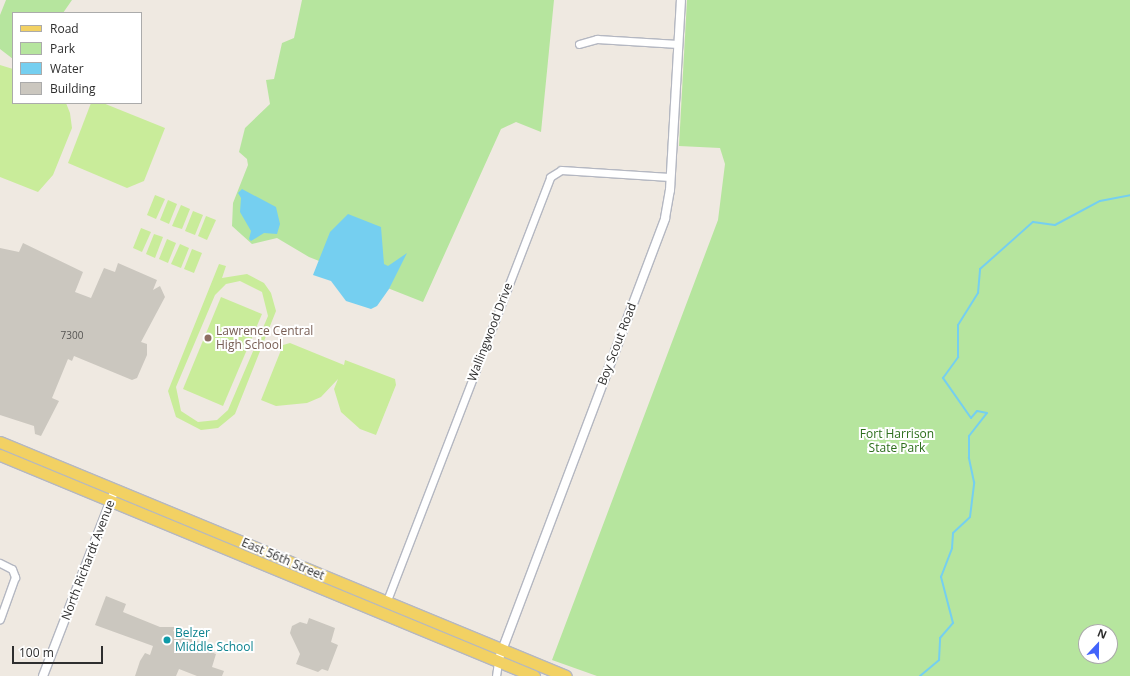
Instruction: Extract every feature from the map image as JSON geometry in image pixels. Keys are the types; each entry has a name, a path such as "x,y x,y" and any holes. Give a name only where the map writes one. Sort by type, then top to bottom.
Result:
{"main road":[{"name":"East 56th Street","path":"0,442 566,676"},
{"name":"East 56th Street","path":"0,455 534,676"}],"street":[{"name":"Boy Scout Road","path":"496,676 501,650 659,236 670,177 681,0"},
{"path":"579,44 602,39 678,44"},
{"name":"Wallingwood Drive","path":"386,602 550,177 561,170 670,177"},
{"name":"North Richardt Avenue","path":"43,676 111,501 114,489"},
{"path":"0,563 14,571 15,579 0,619"},
{"path":"294,577 299,566"}],"green space":[{"path":"6,0 72,0 64,12 12,12 12,58 0,49 0,15"},
{"path":"302,0 554,0 541,132 516,122 501,129 423,302 309,257 277,238 252,244 232,226 233,203 248,165 247,159 239,152 245,128 270,104 266,80 274,79 282,43 294,38"},
{"name":"Fort Harrison State Park","path":"687,0 1130,0 1130,676 597,676 552,660 718,220 725,164 720,148 679,146"},
{"path":"0,65 12,69 12,104 66,104 70,113 72,128 53,175 38,192 0,177"},
{"path":"91,104 105,104 165,128 144,181 127,188 68,163"},
{"path":"155,195 165,199 156,219 147,215"},
{"path":"168,200 177,204 169,224 160,220"},
{"path":"181,205 190,209 182,229 172,226"},
{"path":"193,211 203,215 195,235 185,231"},
{"path":"206,216 216,220 207,240 198,236"},
{"path":"141,228 151,232 142,252 133,248"},
{"path":"154,234 163,237 155,258 146,254"},
{"path":"167,239 176,243 168,263 159,259"},
{"path":"180,244 189,248 181,268 171,264"},
{"path":"192,249 202,253 194,273 184,269"},
{"path":"219,264 226,266 222,278 247,274 264,283 271,293 276,311 235,414 218,428 201,430 176,417 168,391","holes":["240,281 262,292 268,316 228,410 217,420 198,422 181,411 176,387 215,295 226,284"]},
{"path":"221,297 262,314 223,406 183,389"},
{"path":"290,343 344,365 345,360 395,379 396,385 376,435 360,429 341,412 334,389 338,379 321,397 307,403 276,406 261,400 283,345"}],"water":[{"path":"242,189 276,207 280,224 277,234 264,233 251,241 249,239 251,231 240,212 241,198 238,193"},
{"path":"348,214 381,227 384,264 388,266 407,253 389,289 377,306 371,309 346,301 331,281 313,275 330,232"}],"building":[{"path":"23,243 83,272 75,292 91,298 104,268 115,272 118,263 157,280 153,290 160,286 165,297 141,342 147,344 147,355 137,378 132,380 74,356 72,361 68,359 52,398 59,401 41,436 35,434 34,426 0,415 0,248 19,252"},
{"name":"Belzer Middle School","path":"106,596 126,604 123,612 160,627 175,627 173,631 212,647 211,652 216,654 212,667 224,671 222,676 197,676 179,669 176,676 135,676 140,661 145,653 150,655 153,646 95,625"},
{"path":"309,618 335,628 331,642 338,645 328,671 322,669 318,672 296,664 300,654 290,633 292,626 300,622 307,624"}],"waterway":[{"path":"920,676 939,660 940,638 953,623 941,577 952,548 953,533 970,517 974,482 969,458 969,436 987,413 977,411 971,418 943,378 958,357 958,325 978,293 980,269 1033,222 1055,225 1100,201 1130,195"}],"place":[{"name":"Lawrence Central High School","path":"208,338"},
{"name":"Belzer Middle School","path":"167,640"}]}
